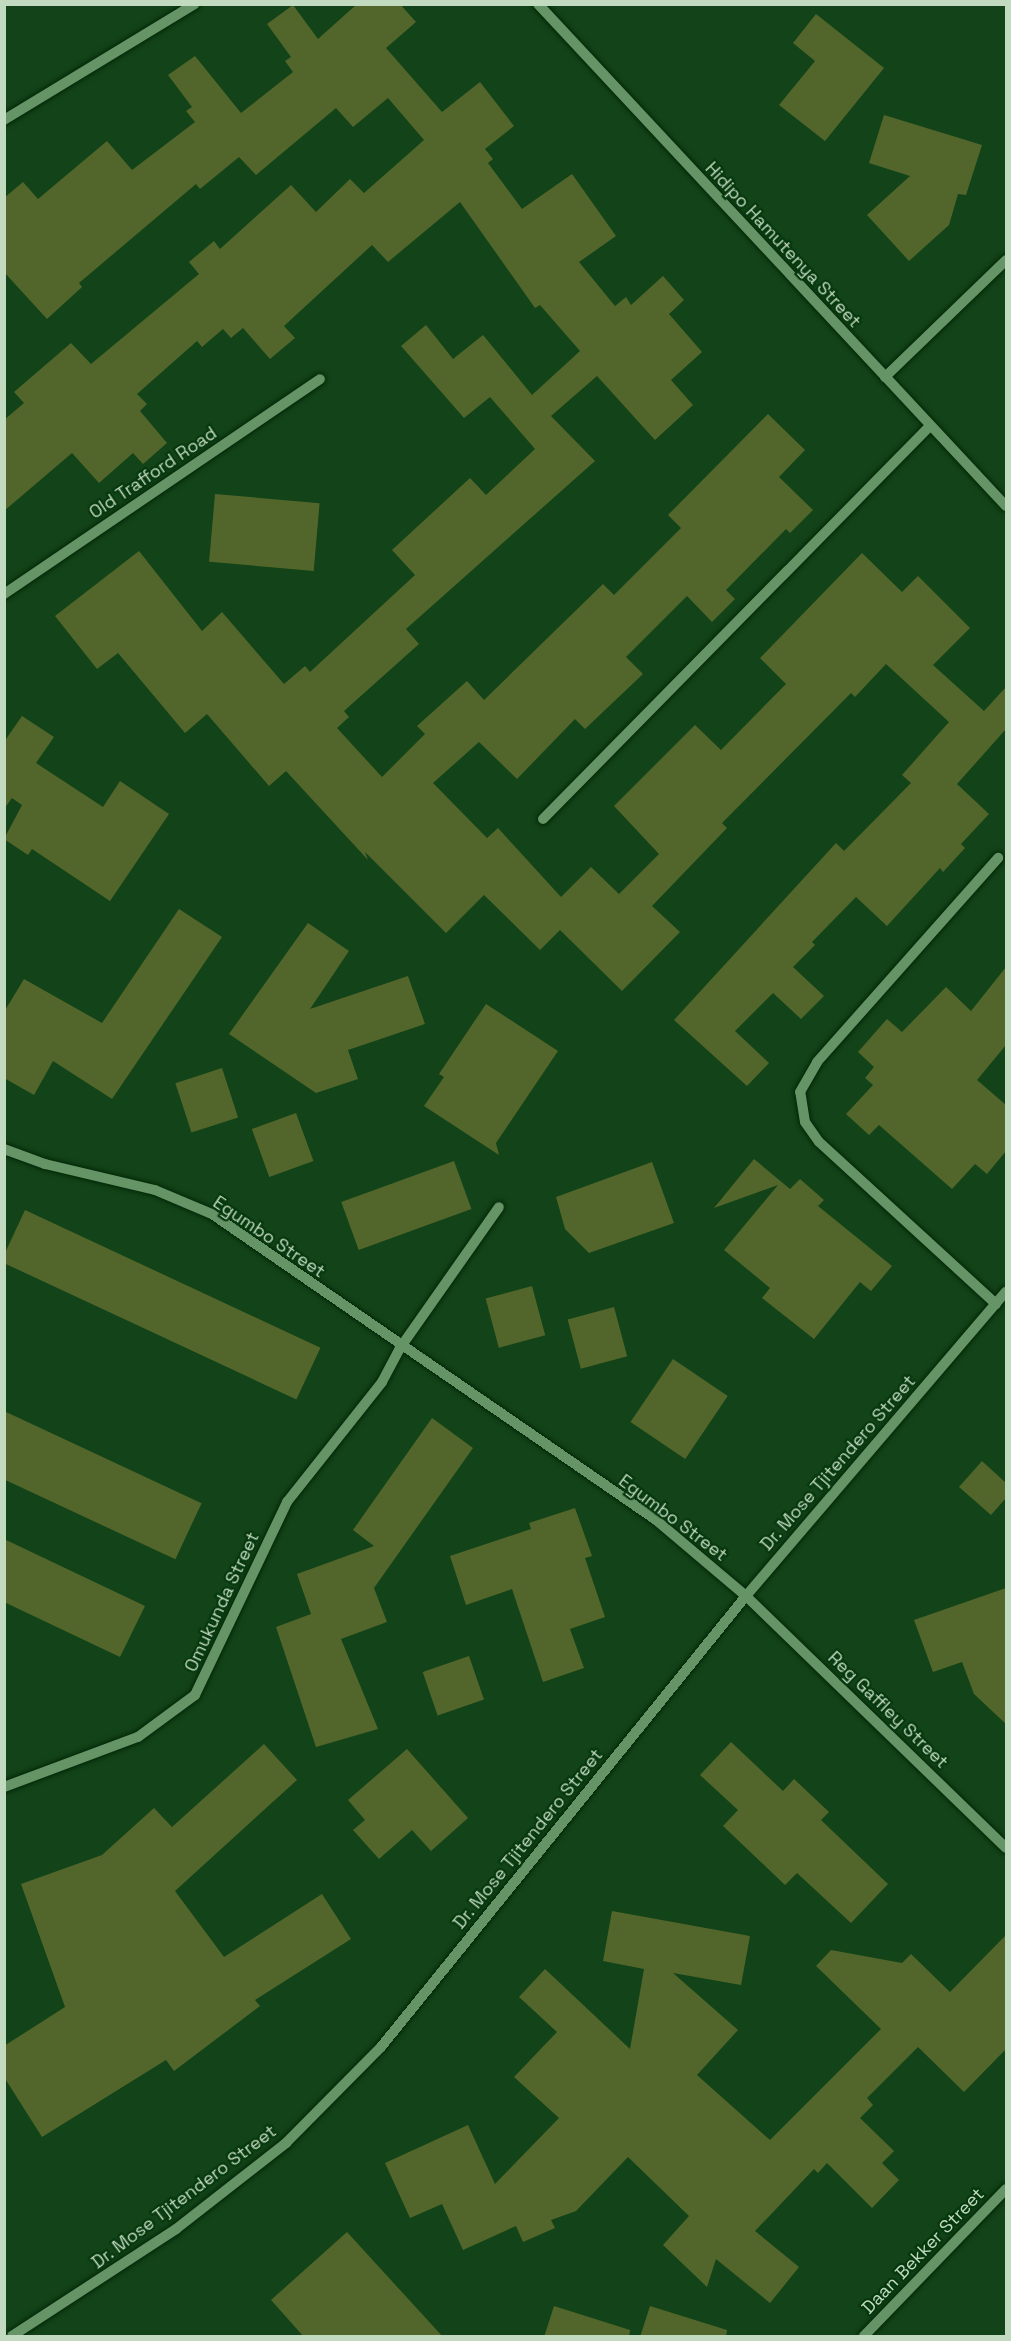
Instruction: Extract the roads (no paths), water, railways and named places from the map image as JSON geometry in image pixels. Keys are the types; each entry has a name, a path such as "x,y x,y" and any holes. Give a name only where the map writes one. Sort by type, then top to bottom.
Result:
{"street":[{"path":"4,120 195,4"},
{"name":"Hidipo Hamutenya Street","path":"537,4 1006,506"},
{"path":"885,377 1006,260"},
{"name":"Old Trafford Road","path":"4,594 320,379"},
{"path":"543,819 930,427"},
{"path":"996,1304 819,1142 805,1122 801,1092 817,1062 998,858"},
{"name":"Egumbo Street","path":"4,1149 45,1164 155,1190 212,1214 400,1348 656,1520 746,1596"},
{"path":"400,1348 499,1207"},
{"name":"Dr. Mose Tjitendero Street","path":"12,2337 176,2229 286,2143 373,2055 746,1596 1006,1292"},
{"name":"Omukunda Street","path":"4,1787 138,1737 195,1695 287,1502 382,1382 400,1348"},
{"name":"Reg Gaffley Street","path":"746,1596 1006,1848"},
{"name":"Daan Bekker Street","path":"864,2337 1006,2189"}]}
